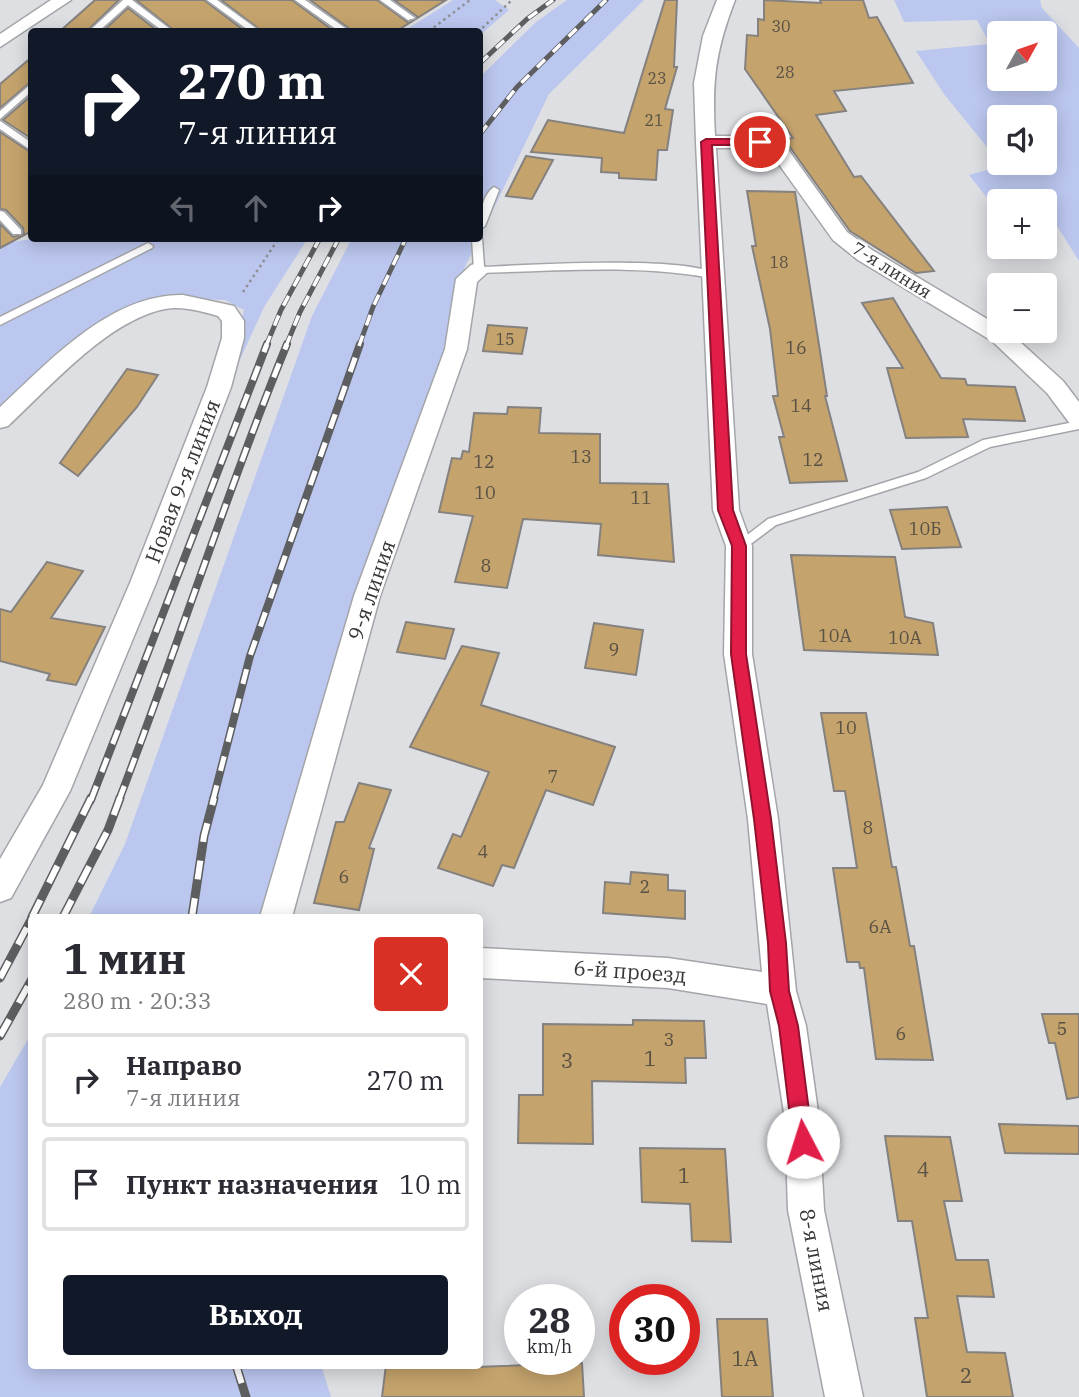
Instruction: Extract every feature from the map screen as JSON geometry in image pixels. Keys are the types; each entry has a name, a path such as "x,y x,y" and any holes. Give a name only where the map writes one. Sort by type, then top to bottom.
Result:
{"street":[{"path":"0,42 62,0"},
{"name":"8-я линия","path":"726,0 712,36 703,83 726,510 739,546 738,654 764,833 780,991 789,1026 802,1119 806,1210 844,1397"},
{"name":"7-я линия","path":"706,142 760,142 780,152 840,236 865,255 1000,336 1055,387 1079,419"},
{"name":"9-я линия","path":"277,914 316,768 368,596 456,349 467,279 479,270"},
{"path":"0,420 58,368 134,313 158,304 185,302 226,311"},
{"name":"Новая 9-я линия","path":"0,888 55,791 143,583 219,387 233,338 233,321 226,311"},
{"name":"6-й проезд","path":"483,963 656,971 741,982 780,991"}],"lane":[{"path":"96,28 128,0 165,28"},
{"path":"211,0 251,28"},
{"path":"299,0 341,28"},
{"path":"384,0 411,18"},
{"path":"0,116 28,90"},
{"path":"0,124 28,145"},
{"path":"483,218 494,190"},
{"path":"0,214 17,232"},
{"path":"477,242 479,270 609,266 679,269 712,275"},
{"path":"0,321 148,246"},
{"path":"739,546 772,522 922,475 987,443 1079,425"}],"path":[{"path":"433,28 470,0"},
{"path":"482,28 512,0"},
{"path":"226,311 250,284 276,242"}],"shaded area":[{"path":"453,0 495,0 509,10 483,32 483,28 409,28"},
{"path":"567,0 644,0 549,94 483,231 483,74 536,22"},
{"path":"894,0 1040,0 1042,8 1054,21 987,21 987,38 977,20 904,22"},
{"path":"1057,24 1079,48 1079,261 1057,226 1057,189 987,189 987,198 969,175 987,170 987,175 1057,175 1057,105 987,105 987,147 944,94 916,51 987,44 987,91 1057,91"},
{"path":"28,239 28,242 305,242 264,307 229,384 244,310 225,300 160,298 0,410 0,248 12,242"},
{"path":"350,242 477,242 464,269 447,355 271,914 90,914 125,844 312,316"},
{"path":"28,1039 28,1369 322,1369 331,1397 0,1397 0,1087"}],"building":[{"path":"95,0 119,0 90,28 64,28"},
{"path":"136,0 204,0 241,28 171,28"},
{"path":"221,0 292,0 330,28 258,28"},
{"path":"310,0 377,0 409,23 418,17 394,0 446,0 401,28 348,28"},
{"path":"665,0 677,0 674,67 677,67 665,109 673,110 667,150 658,150 656,180 619,178 619,173 601,172 602,158 531,152 548,120 624,133"},
{"path":"764,0 821,3 820,0 863,0 869,18 877,17 913,83 834,91 846,111 816,115 854,177 861,176 934,271 916,273 850,231 789,146 778,140 793,138 745,69 747,35 758,36 758,19 764,20"},
{"path":"128,8 154,28 106,28"},
{"path":"28,60 28,84 0,108 0,84"},
{"path":"28,98 28,136 3,120"},
{"path":"0,132 28,150 28,233 0,248 0,224 13,237 24,234 23,228 6,210 0,209"},
{"path":"526,156 553,160 532,199 506,196"},
{"path":"747,191 795,192 825,396 847,481 790,483 779,437 784,437 773,396 778,396 770,329 752,246 756,246"},
{"path":"893,298 941,378 965,379 967,385 1015,387 1025,421 963,419 968,437 906,438 887,368 903,368 862,303"},
{"path":"488,325 527,328 522,354 483,351"},
{"path":"127,369 158,375 137,407 78,476 60,463"},
{"path":"508,407 541,408 539,433 600,434 600,483 668,484 674,562 598,555 601,524 523,519 507,588 455,582 473,516 439,512 452,458 461,459 463,451 469,452 474,413 507,414"},
{"path":"947,507 961,547 902,549 890,510"},
{"path":"791,555 895,557 905,617 933,623 938,655 804,650"},
{"path":"47,562 83,571 51,618 105,627 76,685 47,680 50,674 0,661 0,609 11,612"},
{"path":"406,622 454,629 445,659 397,652"},
{"path":"594,623 643,630 636,675 585,668"},
{"path":"462,646 499,653 481,705 615,747 593,805 546,790 514,868 502,865 493,886 438,868 453,834 461,837 489,772 410,747"},
{"path":"821,713 866,713 892,867 896,867 910,946 914,946 933,1060 876,1059 864,968 860,968 859,962 847,962 833,868 857,868 845,791 834,791"},
{"path":"359,783 391,790 369,848 374,849 359,910 314,903 336,822 344,822"},
{"path":"631,872 668,875 668,890 685,891 685,919 603,913 605,882 630,884"},
{"path":"1042,1014 1079,1014 1079,1097 1067,1099 1055,1043 1049,1043"},
{"path":"633,1020 704,1021 706,1058 685,1058 686,1083 592,1081 593,1144 518,1143 519,1095 543,1095 543,1024 633,1025"},
{"path":"999,1124 1079,1126 1079,1154 1005,1153"},
{"path":"885,1136 950,1137 962,1201 944,1201 956,1260 988,1260 994,1297 957,1296 967,1352 1005,1353 1013,1397 927,1397 915,1318 928,1318 912,1221 898,1221"},
{"path":"640,1148 725,1149 731,1242 692,1241 690,1204 642,1202"},
{"path":"717,1319 767,1319 773,1397 722,1397"},
{"path":"504,1366 504,1375 583,1375 584,1397 382,1397 386,1369 483,1369 483,1367"}],"railway":[{"path":"483,60 527,19 553,0"},
{"path":"483,130 517,87 606,0"},
{"path":"266,346 281,310 318,242"},
{"path":"286,346 300,312 337,242"},
{"path":"359,346 373,307 404,242"},
{"path":"91,800 267,344"},
{"path":"119,800 243,457 287,344"},
{"path":"213,800 250,656 360,344"},
{"path":"33,914 91,798"},
{"path":"65,914 108,830 120,798"},
{"path":"192,914 204,836 214,798"},
{"path":"0,978 28,926"},
{"path":"0,1036 28,986"},
{"path":"237,1369 246,1397"}],"route":[{"path":"760,142 706,142 710,170 710,260 726,510 739,546 738,654 763,819 780,991 789,1026 803,1142"}]}
